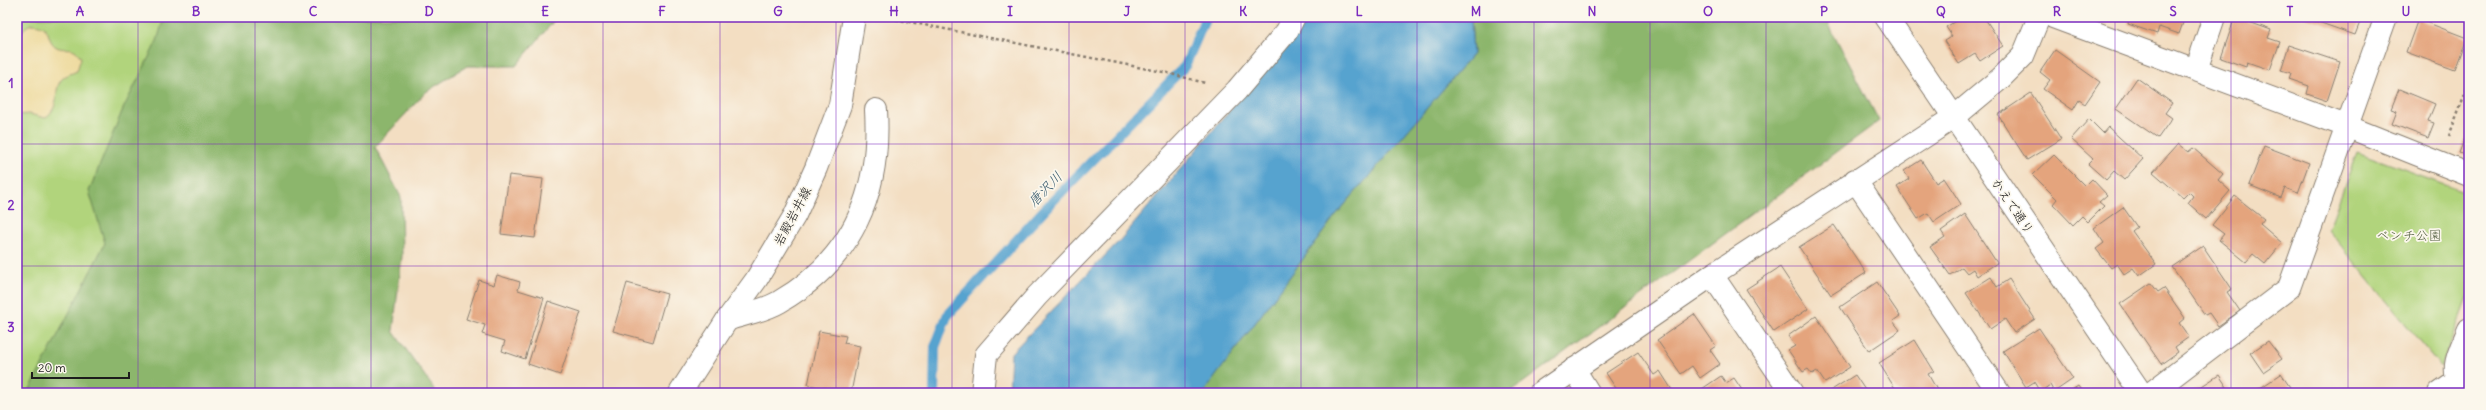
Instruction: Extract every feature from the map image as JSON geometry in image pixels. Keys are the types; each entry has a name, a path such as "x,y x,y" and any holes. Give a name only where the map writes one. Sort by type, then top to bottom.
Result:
{"street":[{"name":"岩殿岩井線","path":"680,393 727,320 756,280 795,215 816,168 840,105 854,17"},
{"path":"982,393 986,355 1037,296 1236,90 1287,32 1294,17"},
{"name":"かえで通り","path":"1886,17 1953,118 2141,393"},
{"path":"1540,393 1712,275 1855,180 1953,118 2001,78 2023,56 2039,17"},
{"path":"2053,17 2346,126 2469,175"},
{"path":"2196,70 2214,17"},
{"path":"2151,393 2289,288 2386,17"},
{"path":"727,320 778,303 814,279 846,243 869,192 878,143 876,110"},
{"path":"1855,180 1999,393"},
{"path":"1712,275 1792,393"},
{"path":"2454,389 2455,362 2469,329"},
{"path":"1574,369 1589,393"}],"path":[{"path":"884,17 1168,73 1203,82"},
{"path":"2437,162 2469,83"}],"green space":[{"path":"17,17 303,17 119,393 17,393"},
{"path":"164,17 557,17 516,66 467,66 426,92 375,147 401,197 402,256 393,331 437,393 28,393 105,243 89,191 123,109 157,41"},
{"path":"1471,17 1825,17 1879,121 1509,393 1203,393 1335,216 1473,54"},
{"name":"ベンチ公園","path":"2357,152 2469,193 2469,293 2441,367 2328,230"}],"sand":[{"path":"32,24 39,25 46,29 52,43 55,46 62,49 75,50 81,58 77,71 64,77 60,83 54,108 45,118 29,114 17,115 17,45 20,35 24,29"}],"water":[{"path":"1303,17 1471,17 1473,54 1335,216 1203,393 1009,393 1011,353 1121,239 1297,31"}],"building":[{"path":"1962,17 1984,17 2003,46 1980,61 1975,54 1959,64 1944,41 1952,36 1946,27"},
{"path":"2130,17 2185,17 2179,34 2159,27 2157,34 2128,24"},
{"path":"2235,17 2271,30 2268,38 2280,42 2270,70 2247,62 2246,67 2221,58"},
{"path":"2304,17 2362,17 2355,35"},
{"path":"2418,19 2467,38 2455,70 2406,52"},
{"path":"2289,45 2340,62 2327,101 2307,94 2309,86 2289,79 2291,73 2281,70"},
{"path":"2055,50 2100,82 2085,104 2079,100 2073,110 2043,89 2050,80 2040,72"},
{"path":"2137,78 2172,103 2165,113 2172,118 2158,138 2116,109"},
{"path":"2399,89 2435,104 2428,121 2434,123 2428,138 2392,124 2397,111 2391,109"},
{"path":"2031,93 2061,139 2027,160 1998,115"},
{"path":"2089,119 2103,133 2108,127 2143,159 2124,180 2114,171 2106,180 2088,164 2093,159 2071,139"},
{"path":"2469,128 2469,157 2459,153"},
{"path":"2178,144 2188,152 2193,148 2223,174 2218,180 2230,191 2206,219 2188,203 2193,196 2189,192 2183,198 2153,172"},
{"path":"2264,146 2309,163 2298,193 2285,188 2281,198 2249,185"},
{"path":"2054,155 2085,186 2092,179 2107,195 2099,202 2104,206 2088,222 2082,216 2073,225 2053,204 2057,199 2033,175"},
{"path":"1921,160 1936,183 1944,178 1961,204 1934,222 1928,213 1918,219 1897,187 1909,179 1904,171"},
{"path":"509,175 543,179 535,238 501,234"},
{"path":"2235,196 2264,219 2260,224 2282,243 2265,264 2253,254 2246,262 2219,240 2224,234 2212,225"},
{"path":"2123,207 2137,227 2132,231 2156,264 2139,276 2133,268 2124,274 2117,264 2111,268 2096,249 2104,243 2094,228"},
{"path":"1965,214 1997,263 1977,276 1973,269 1967,273 1962,267 1950,275 1930,247 1945,237 1941,231"},
{"path":"1834,225 1866,273 1831,295 1799,247"},
{"path":"2203,246 2232,289 2227,292 2240,311 2218,326 2209,313 2205,315 2172,267"},
{"path":"1780,267 1808,309 1774,332 1746,289"},
{"path":"497,275 520,282 518,290 544,298 525,359 502,351 505,341 482,334 485,325 466,319 479,280 494,285"},
{"path":"1991,277 1997,287 2009,279 2035,319 2014,333 2005,319 1990,329 1966,293"},
{"path":"1877,282 1900,316 1893,321 1900,330 1869,351 1840,307"},
{"path":"627,283 667,294 653,342 613,331"},
{"path":"2151,283 2158,292 2164,288 2185,318 2179,323 2189,337 2175,347 2178,352 2161,364 2120,304"},
{"path":"548,301 581,312 560,375 528,364"},
{"path":"1694,314 1716,346 1710,350 1720,364 1700,378 1692,366 1681,374 1657,340"},
{"path":"1816,316 1850,367 1825,383 1817,371 1812,374 1808,369 1803,372 1788,350 1795,346 1788,336"},
{"path":"2039,328 2073,379 2054,392 2050,385 2040,392 2034,382 2026,387 2003,351"},
{"path":"819,331 846,336 844,343 860,346 851,393 808,385"},
{"path":"1915,340 1934,371 1928,374 1937,390 1932,393 1898,393 1879,363"},
{"path":"2268,341 2282,359 2263,372 2250,353"},
{"path":"1638,352 1654,375 1660,371 1674,393 1619,393 1606,373"},
{"path":"2281,374 2294,393 2253,393"},
{"path":"1855,375 1867,393 1827,393"},
{"path":"2219,375 2231,393 2191,393"},
{"path":"1721,376 1726,383 1734,378 1744,393 1696,393"},
{"path":"2078,386 2083,393 2067,393"}],"waterway":[{"name":"唐沢川","path":"934,393 935,347 947,316 1045,209 1185,66 1206,17"}]}
